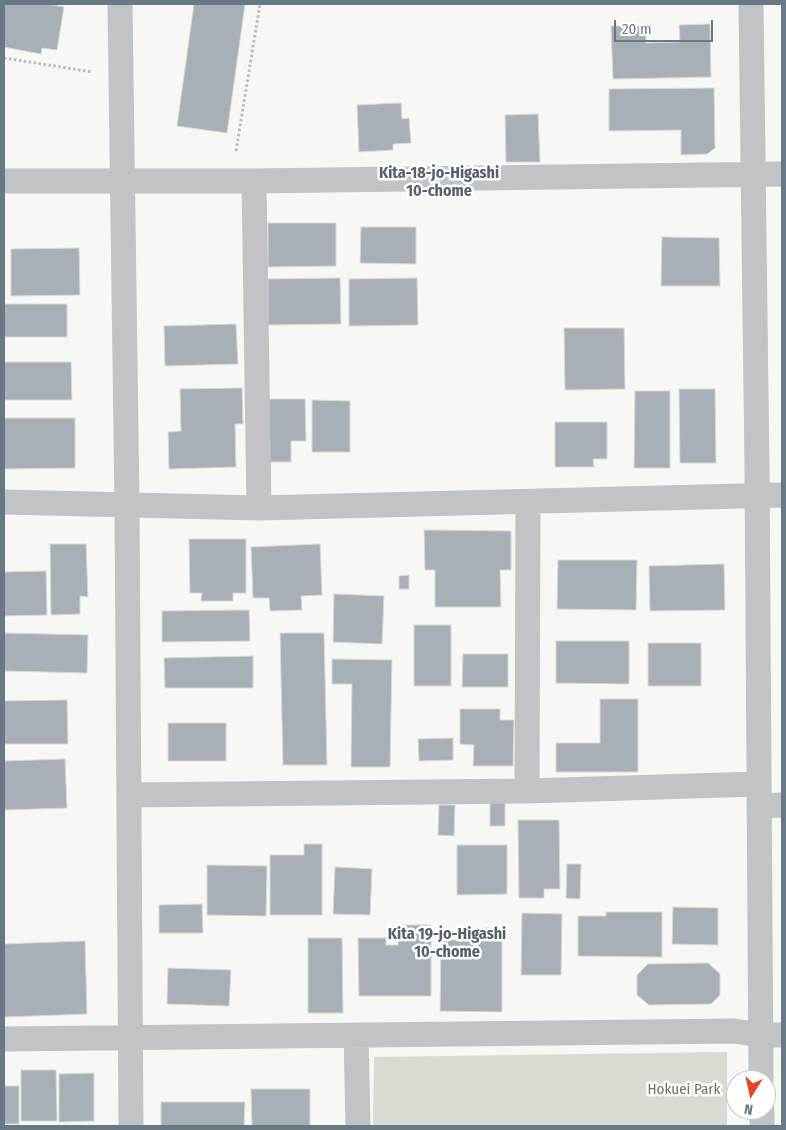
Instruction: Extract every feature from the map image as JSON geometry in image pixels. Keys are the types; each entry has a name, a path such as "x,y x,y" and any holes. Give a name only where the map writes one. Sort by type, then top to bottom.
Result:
{"street":[{"path":"120,4 127,506 131,1126"},
{"path":"751,4 757,495 767,798 771,1035 763,1070"},
{"path":"4,181 254,181 782,174"},
{"path":"254,181 259,508"},
{"path":"4,502 259,508 782,495"},
{"path":"527,791 528,502"},
{"path":"129,795 527,791 767,798"},
{"path":"4,1039 734,1031 771,1035"},
{"path":"356,1036 358,1126"}],"path":[{"path":"236,151 260,4"},
{"path":"4,58 94,72"}],"green space":[{"name":"Hokuei Park","path":"727,1052 727,1126 373,1126 374,1057"}],"building":[{"path":"4,4 47,4 64,7 57,50 42,48 41,54 4,47"},
{"path":"194,4 245,4 227,133 177,126"},
{"path":"710,24 711,77 613,79 611,26 646,26 646,43 680,42 679,25"},
{"path":"714,88 715,148 707,154 681,155 681,130 609,131 609,89"},
{"path":"401,103 402,119 409,118 411,143 393,144 393,150 359,152 357,105"},
{"path":"538,114 540,162 506,162 505,115"},
{"path":"268,223 336,223 336,266 268,267"},
{"path":"361,227 416,227 416,264 360,263"},
{"path":"662,237 719,238 720,286 661,286"},
{"path":"79,248 80,295 11,296 11,249"},
{"path":"340,278 341,324 268,325 268,279"},
{"path":"417,278 418,325 349,326 349,279"},
{"path":"4,304 67,304 67,337 4,337"},
{"path":"236,324 238,364 165,366 164,326"},
{"path":"564,328 624,328 625,389 565,390"},
{"path":"4,362 71,362 72,400 4,400"},
{"path":"242,388 243,424 235,424 236,467 169,469 168,432 181,431 180,389"},
{"path":"679,389 715,389 716,463 680,463"},
{"path":"635,391 670,391 670,468 634,468"},
{"path":"265,399 305,399 306,441 291,441 291,462 265,462"},
{"path":"312,400 350,401 350,452 312,452"},
{"path":"4,418 75,418 75,468 4,469"},
{"path":"555,422 607,422 607,459 593,459 594,467 555,467"},
{"path":"424,530 511,531 511,570 500,570 501,607 435,607 435,570 425,570"},
{"path":"189,539 246,539 246,593 233,593 233,601 201,601 202,593 190,593"},
{"path":"50,544 86,544 88,597 80,596 80,614 51,615"},
{"path":"320,544 322,595 301,596 302,610 270,611 269,598 253,598 251,547"},
{"path":"558,560 637,560 636,610 557,609"},
{"path":"724,564 725,610 650,611 649,566"},
{"path":"46,571 47,615 4,616 4,572"},
{"path":"409,575 409,589 399,589 399,576"},
{"path":"334,594 384,596 382,644 333,642"},
{"path":"249,610 250,641 162,642 162,611"},
{"path":"414,625 451,625 451,686 414,686"},
{"path":"4,633 88,635 87,673 4,671"},
{"path":"280,633 324,633 327,765 283,765"},
{"path":"556,641 629,641 629,684 556,683"},
{"path":"648,643 701,643 701,686 648,686"},
{"path":"463,654 508,654 508,687 462,687"},
{"path":"253,656 253,688 165,688 164,658"},
{"path":"332,659 392,660 390,767 351,767 352,684 332,684"},
{"path":"600,699 638,699 638,772 556,772 556,743 600,743"},
{"path":"67,700 68,744 4,744 4,701"},
{"path":"460,709 500,709 500,720 514,720 513,766 473,766 474,745 460,744"},
{"path":"168,723 226,723 226,761 168,761"},
{"path":"453,738 453,760 419,761 418,739"},
{"path":"65,759 67,808 4,810 4,761"},
{"path":"490,801 505,801 505,826 490,826"},
{"path":"439,805 455,805 454,836 438,835"},
{"path":"518,820 559,820 560,889 544,889 544,898 519,898"},
{"path":"304,844 322,844 322,915 270,915 270,855 304,855"},
{"path":"457,845 507,845 507,894 457,895"},
{"path":"567,864 581,864 580,899 566,898"},
{"path":"207,865 267,866 266,916 207,915"},
{"path":"335,867 372,869 370,915 333,914"},
{"path":"202,904 203,933 159,933 159,905"},
{"path":"673,907 718,908 718,945 672,944"},
{"path":"606,912 662,912 662,957 578,956 578,916 606,916"},
{"path":"522,913 562,914 561,975 521,975"},
{"path":"398,925 431,925 431,996 359,996 358,938 386,938 386,945 398,945"},
{"path":"462,928 502,928 502,1012 440,1011 441,940 461,940"},
{"path":"308,938 342,938 343,1013 308,1013"},
{"path":"85,941 87,1014 4,1017 4,944"},
{"path":"708,963 720,974 720,995 711,1004 649,1005 637,995 637,975 648,964"},
{"path":"168,968 231,970 229,1006 167,1004"},
{"path":"21,1070 56,1070 57,1121 21,1121"},
{"path":"94,1073 94,1121 59,1122 59,1074"},
{"path":"4,1086 19,1086 19,1124 4,1124"},
{"path":"251,1089 310,1089 310,1126 252,1126"},
{"path":"161,1102 245,1102 244,1126 161,1126"}],"district":[{"name":"Kita-18-jo-Higashi 10-chome","path":"439,183"},
{"name":"Kita 19-jo-Higashi 10-chome","path":"447,944"}]}
